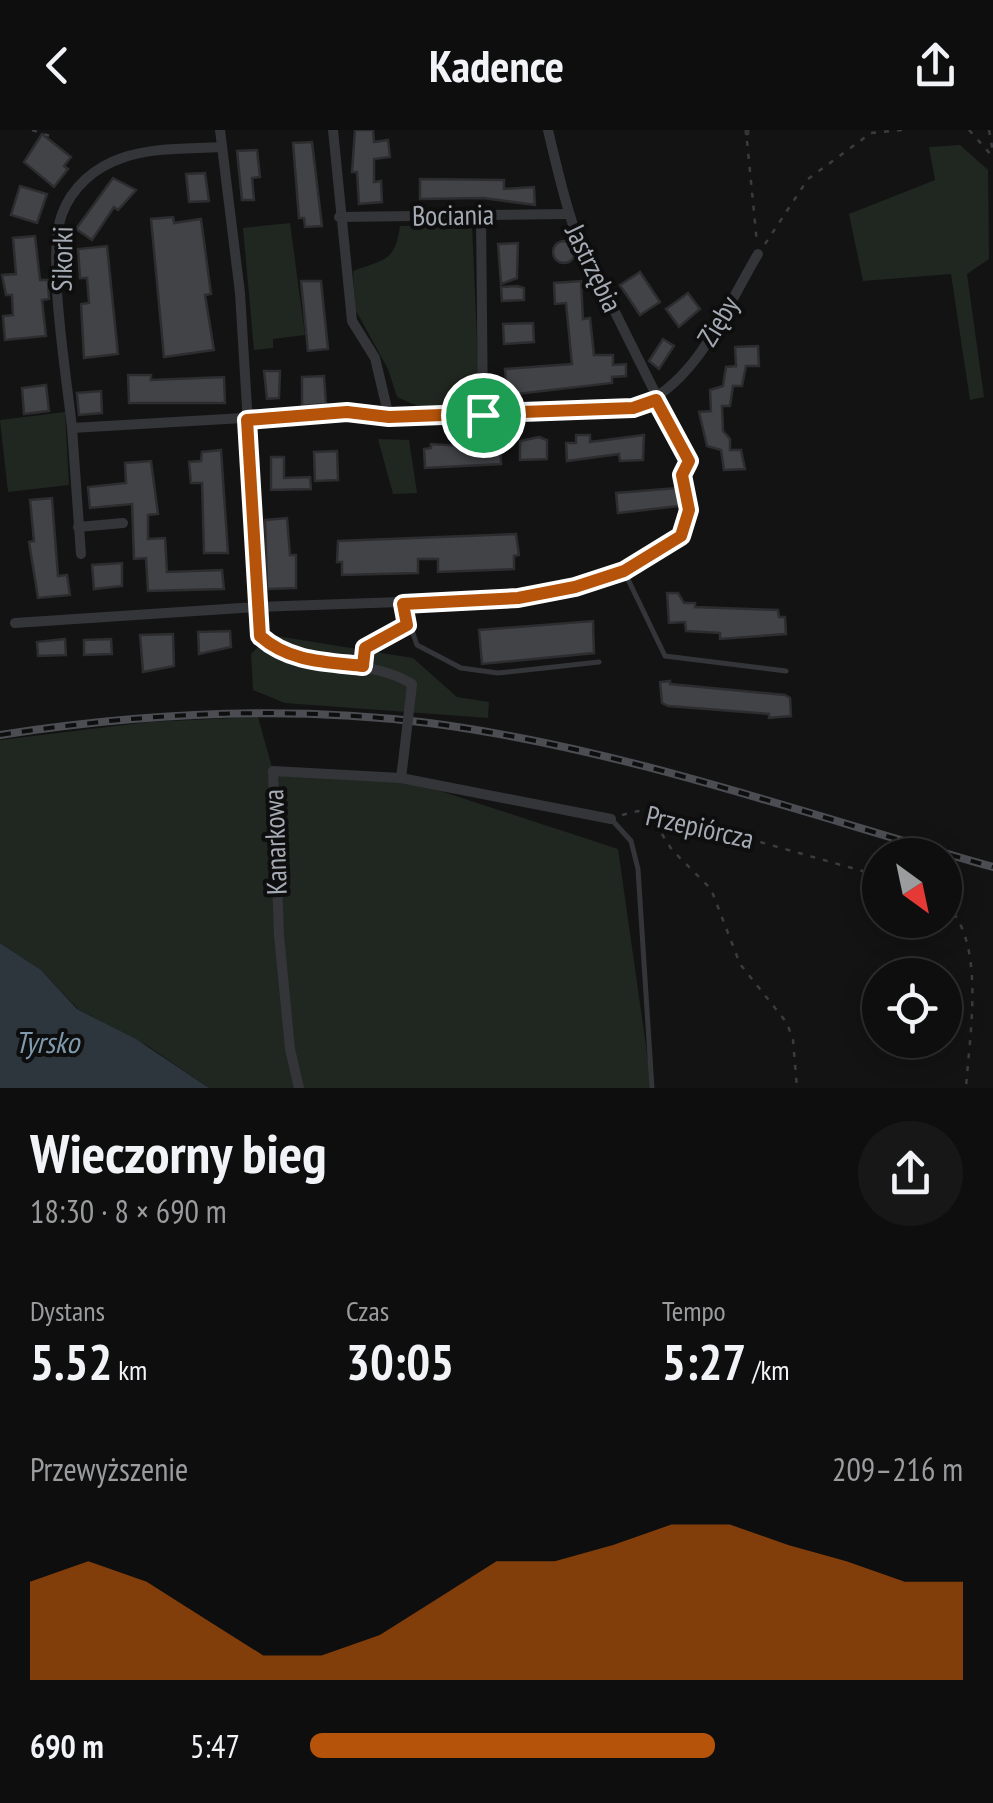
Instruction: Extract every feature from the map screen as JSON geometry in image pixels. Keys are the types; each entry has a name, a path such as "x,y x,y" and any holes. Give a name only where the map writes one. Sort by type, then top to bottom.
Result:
{"street":[{"path":"220,130 240,293 260,636 276,650 300,659 388,669 412,684 401,778"},
{"path":"333,130 352,321 375,358 389,417"},
{"name":"Jastrzębia","path":"548,130 568,214 585,247 596,284 613,308 690,464"},
{"name":"Sikorki","path":"81,554 56,250 62,214 85,178 120,158 221,147"},
{"path":"481,214 483,415"},
{"name":"Bociania","path":"339,217 568,214"},
{"name":"Zięby","path":"656,400 684,378 758,254"},
{"path":"72,428 347,412 389,417 633,408 656,400"},
{"path":"78,527 123,523"},
{"path":"15,623 256,607 518,598 624,571 683,534"},
{"name":"Kanarkowa","path":"299,1088 290,1049 279,935 273,771 401,778"},
{"name":"Przepiórcza","path":"401,778 596,812 611,819"}],"lane":[{"path":"624,571 665,656 786,671"},
{"path":"403,604 417,646 461,668 498,673 599,662"},
{"path":"611,819 631,841 638,869 652,1088"}],"path":[{"path":"32,130 53,137"},
{"path":"758,254 808,179 872,133 902,130"},
{"path":"969,130 993,154"},
{"path":"990,130 993,154"},
{"path":"747,131 758,254"},
{"path":"683,534 689,510 682,475 690,464"},
{"path":"363,666 365,648 407,625"},
{"path":"648,812 672,850 711,889 740,964 787,1023 794,1040 797,1088"},
{"name":"Przepiórcza","path":"611,819 648,812 862,871"},
{"path":"962,925 970,958 966,1088"}],"shaded area":[{"path":"960,145 988,170 989,259 967,274 984,397 970,400 951,274 863,281 849,214 935,180 929,147"},
{"path":"290,223 305,335 273,339 273,348 254,350 243,228"},
{"path":"472,225 479,386 464,405 422,408 397,397 388,369 355,309 353,271 387,258 395,247 400,226"},
{"path":"65,412 69,485 8,492 0,420"},
{"path":"378,439 409,440 417,493 393,494"},
{"path":"270,635 413,658 457,697 489,702 488,718 285,703 253,690 251,654"},
{"path":"258,717 273,771 401,778 618,849 652,1088 209,1088 148,1046 78,1009 41,970 0,943 0,740 149,722"}],"water":[{"name":"Tyrsko","path":"0,943 41,970 77,1009 136,1039 209,1088 0,1088"}],"building":[{"path":"355,130 373,130 374,142 388,140 390,157 374,159 374,182 381,181 382,202 359,204 357,172 352,172"},
{"path":"42,134 71,157 64,166 68,169 54,187 24,162"},
{"path":"312,142 322,226 305,227 304,218 299,218 293,143"},
{"path":"257,150 260,177 252,178 254,200 242,200 237,151"},
{"path":"205,173 209,201 189,202 186,174"},
{"path":"113,178 136,190 118,210 114,207 92,240 76,229"},
{"path":"420,179 504,180 504,189 534,187 535,205 483,198 420,199"},
{"path":"20,186 47,194 37,223 11,215"},
{"path":"173,217 174,223 201,219 211,294 205,295 214,350 164,357 151,219"},
{"path":"35,236 40,280 48,280 49,299 42,300 46,336 5,340 3,316 13,315 12,295 6,295 2,275 16,274 13,238"},
{"path":"564,241 572,244 572,260 564,263 556,260 553,252 556,244"},
{"path":"518,243 517,278 501,284 498,244"},
{"path":"107,246 118,354 84,358 81,304 89,303 87,278 80,278 78,249"},
{"path":"640,272 660,302 640,315 620,285"},
{"path":"301,281 321,281 328,349 308,351"},
{"path":"581,281 583,319 590,318 594,355 613,355 613,365 626,364 626,376 612,377 612,383 507,395 505,369 572,364 566,303 555,304 554,283"},
{"path":"501,287 524,288 524,300 502,301"},
{"path":"688,293 700,309 679,327 666,309"},
{"path":"533,323 534,342 504,344 503,324"},
{"path":"663,339 674,346 659,369 649,361"},
{"path":"758,346 759,366 746,366 742,386 733,386 730,406 722,406 723,431 730,439 730,450 741,450 745,469 724,470 721,450 707,446 699,412 711,411 710,390 723,386 726,367 736,366 735,347"},
{"path":"264,371 280,371 279,398 267,399"},
{"path":"128,375 151,375 151,380 224,377 225,403 129,403"},
{"path":"324,376 326,404 302,406 302,377"},
{"path":"46,385 49,411 24,414 22,388"},
{"path":"101,391 102,413 79,415 77,393"},
{"path":"576,435 590,435 590,442 644,435 643,460 620,461 619,454 567,461 566,443 576,443"},
{"path":"539,437 547,440 547,459 520,460 520,441"},
{"path":"490,439 490,446 500,446 501,464 425,468 424,449 431,448 431,444 476,447 476,440"},
{"path":"221,450 228,553 204,553 202,483 191,483 189,462 201,461 202,452"},
{"path":"337,451 338,480 315,481 314,452"},
{"path":"271,457 284,457 284,478 310,477 311,489 271,490"},
{"path":"151,461 158,514 148,515 148,539 165,538 167,572 222,570 224,589 148,591 146,558 134,559 132,504 90,508 88,487 126,483 125,463"},
{"path":"677,488 679,506 618,513 616,493"},
{"path":"52,498 58,576 67,575 70,595 38,598 29,542 34,541 30,500"},
{"path":"287,518 290,555 296,555 296,588 267,589 265,520"},
{"path":"516,534 519,555 514,556 514,569 438,572 438,559 418,559 418,573 342,575 342,562 337,562 338,541"},
{"path":"122,563 122,586 94,589 92,565"},
{"path":"667,593 678,593 684,603 695,603 695,607 778,610 779,617 785,617 786,634 720,639 720,633 686,631 685,622 669,623"},
{"path":"593,621 594,653 482,664 479,630"},
{"path":"230,631 231,647 199,654 198,632"},
{"path":"173,634 174,666 143,672 140,635"},
{"path":"65,639 66,655 38,656 37,642"},
{"path":"111,639 112,654 84,655 84,640"},
{"path":"660,682 785,695 790,698 791,716 769,718 769,714 668,706 662,703"}],"railway":[{"path":"0,735 107,721 214,714 321,714 429,723 501,734 643,766 993,867"}],"route":[{"path":"656,400 689,461 682,475 689,510 680,526 681,536 624,571 575,587 518,598 403,604 407,625 365,648 363,666 300,659 276,650 260,636 247,420 347,412 389,417 483,415 633,408 656,400"}]}
